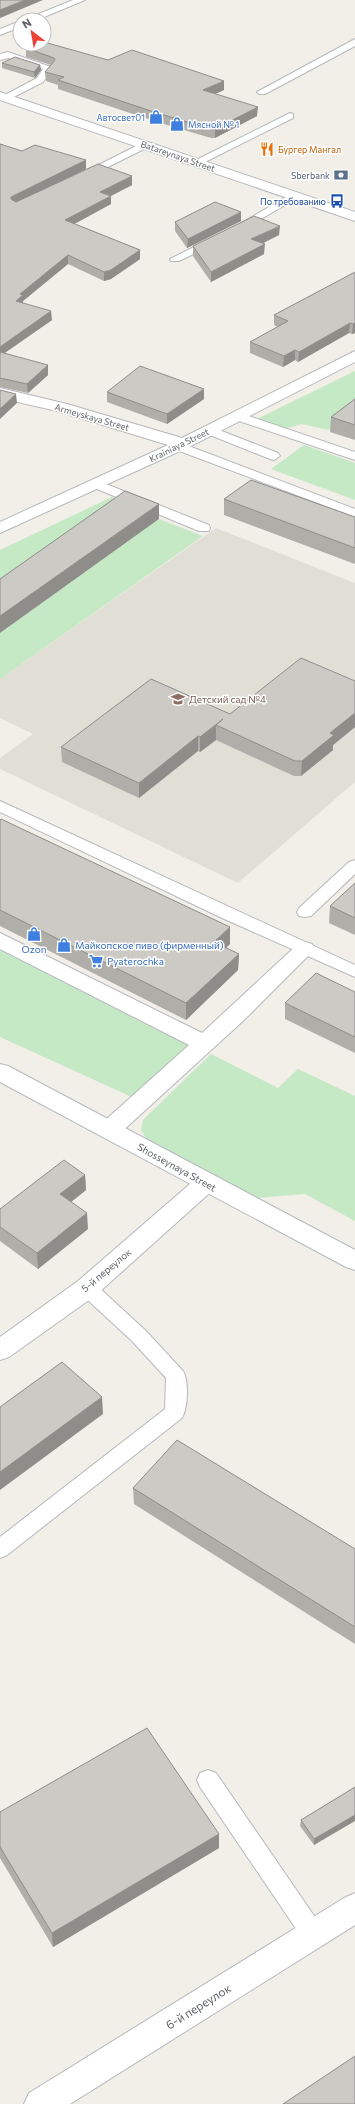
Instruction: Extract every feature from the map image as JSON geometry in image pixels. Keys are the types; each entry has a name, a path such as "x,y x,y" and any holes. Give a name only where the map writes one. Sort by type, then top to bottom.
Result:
{"street":[{"name":"Batareynaya Street","path":"3,97 355,217"},
{"name":"Krainiaya Street","path":"0,528 181,445 355,356"},
{"name":"Armeyskaya Street","path":"0,393 61,407 181,445"},
{"path":"0,940 203,1044"},
{"path":"108,1130 203,1044 304,949"},
{"name":"Shosseynaya Street","path":"0,1072 355,1261"},
{"name":"5-й переулок","path":"0,1350 87,1288 206,1183"},
{"name":"6-й переулок","path":"40,2104 355,1908"}],"lane":[{"path":"50,12 81,0"},
{"path":"0,32 12,27"},
{"path":"262,92 355,42"},
{"path":"0,56 8,55 49,68 40,80 3,97"},
{"path":"197,162 290,116"},
{"path":"72,181 144,144"},
{"path":"175,259 256,219 294,196"},
{"path":"237,416 355,456"},
{"path":"209,430 274,456"},
{"path":"181,445 355,513"},
{"path":"96,484 204,528"},
{"path":"0,806 355,972"},
{"path":"305,912 355,864"},
{"path":"0,1548 175,1412 176,1376 139,1336 87,1288"},
{"path":"208,1780 313,1934"}],"shaded area":[{"name":"Детский сад №4","path":"216,528 355,583 355,782 238,883 0,769 0,758 33,734 0,718 0,679"}],"green space":[{"path":"355,371 355,414 328,430 302,424 283,429 257,419"},
{"path":"304,445 355,463 355,500 271,469"},
{"path":"112,497 132,504 0,595 0,550"},
{"path":"159,519 203,536 0,679 0,633"},
{"path":"0,948 191,1046 134,1098 0,1037"},
{"path":"211,1054 278,1088 298,1069 355,1096 355,1221 305,1194 256,1198 147,1140 141,1130 143,1120"}],"building":[{"path":"0,0 25,0 0,10"},
{"path":"52,44 108,60 132,50 224,81 203,90 258,107 215,129 211,129 157,113 58,80 64,77 45,72 55,60 54,58 37,52 52,52"},
{"path":"15,57 40,65 34,72 2,63"},
{"path":"0,144 22,151 35,145 86,160 11,197 11,199 16,202 98,164 132,176 100,192 111,196 65,220 140,250 111,270 104,272 68,255 20,294 23,295 16,301 51,311 0,347"},
{"path":"215,202 241,212 188,239 175,222"},
{"path":"254,216 280,226 251,239 265,244 211,272 193,246"},
{"path":"355,272 355,323 350,323 299,352 295,350 284,356 250,342 288,321 274,315"},
{"path":"0,352 48,365 27,384 0,378"},
{"path":"140,366 204,389 167,414 107,392"},
{"path":"0,390 16,394 0,409"},
{"path":"355,399 355,425 331,417"},
{"path":"251,480 355,517 355,548 224,499"},
{"path":"125,491 159,504 0,616 0,579"},
{"path":"301,658 355,681 355,713 330,733 334,735 302,761 295,761 216,725 223,719 200,737 198,736 139,783 61,747 151,679 230,714"},
{"path":"1,819 230,927 214,942 239,954 186,1003 0,910"},
{"path":"355,883 355,918 330,906"},
{"path":"316,973 355,992 355,1037 285,1003"},
{"path":"64,1160 85,1175 60,1194 87,1213 37,1253 0,1227 0,1209"},
{"path":"62,1362 102,1397 0,1472 0,1407"},
{"path":"177,1440 355,1549 355,1627 133,1488"},
{"path":"147,1728 219,1834 52,1933 0,1847 0,1812"},
{"path":"355,1787 355,1815 314,1839 301,1820"},
{"path":"355,2056 355,2104 283,2104"}],"place":[{"name":"Автосвет01","path":"156,117"},
{"name":"Мясной № 1","path":"177,124"},
{"name":"Бургер Мангал","path":"267,149"},
{"name":"Sberbank","path":"341,175"},
{"name":"По требованию","path":"337,201"},
{"name":"Детский сад №4","path":"178,699"},
{"name":"Ozon","path":"34,934"},
{"name":"Майкопское пиво (фирменный)","path":"64,945"},
{"name":"Pyaterochka","path":"96,961"}]}
